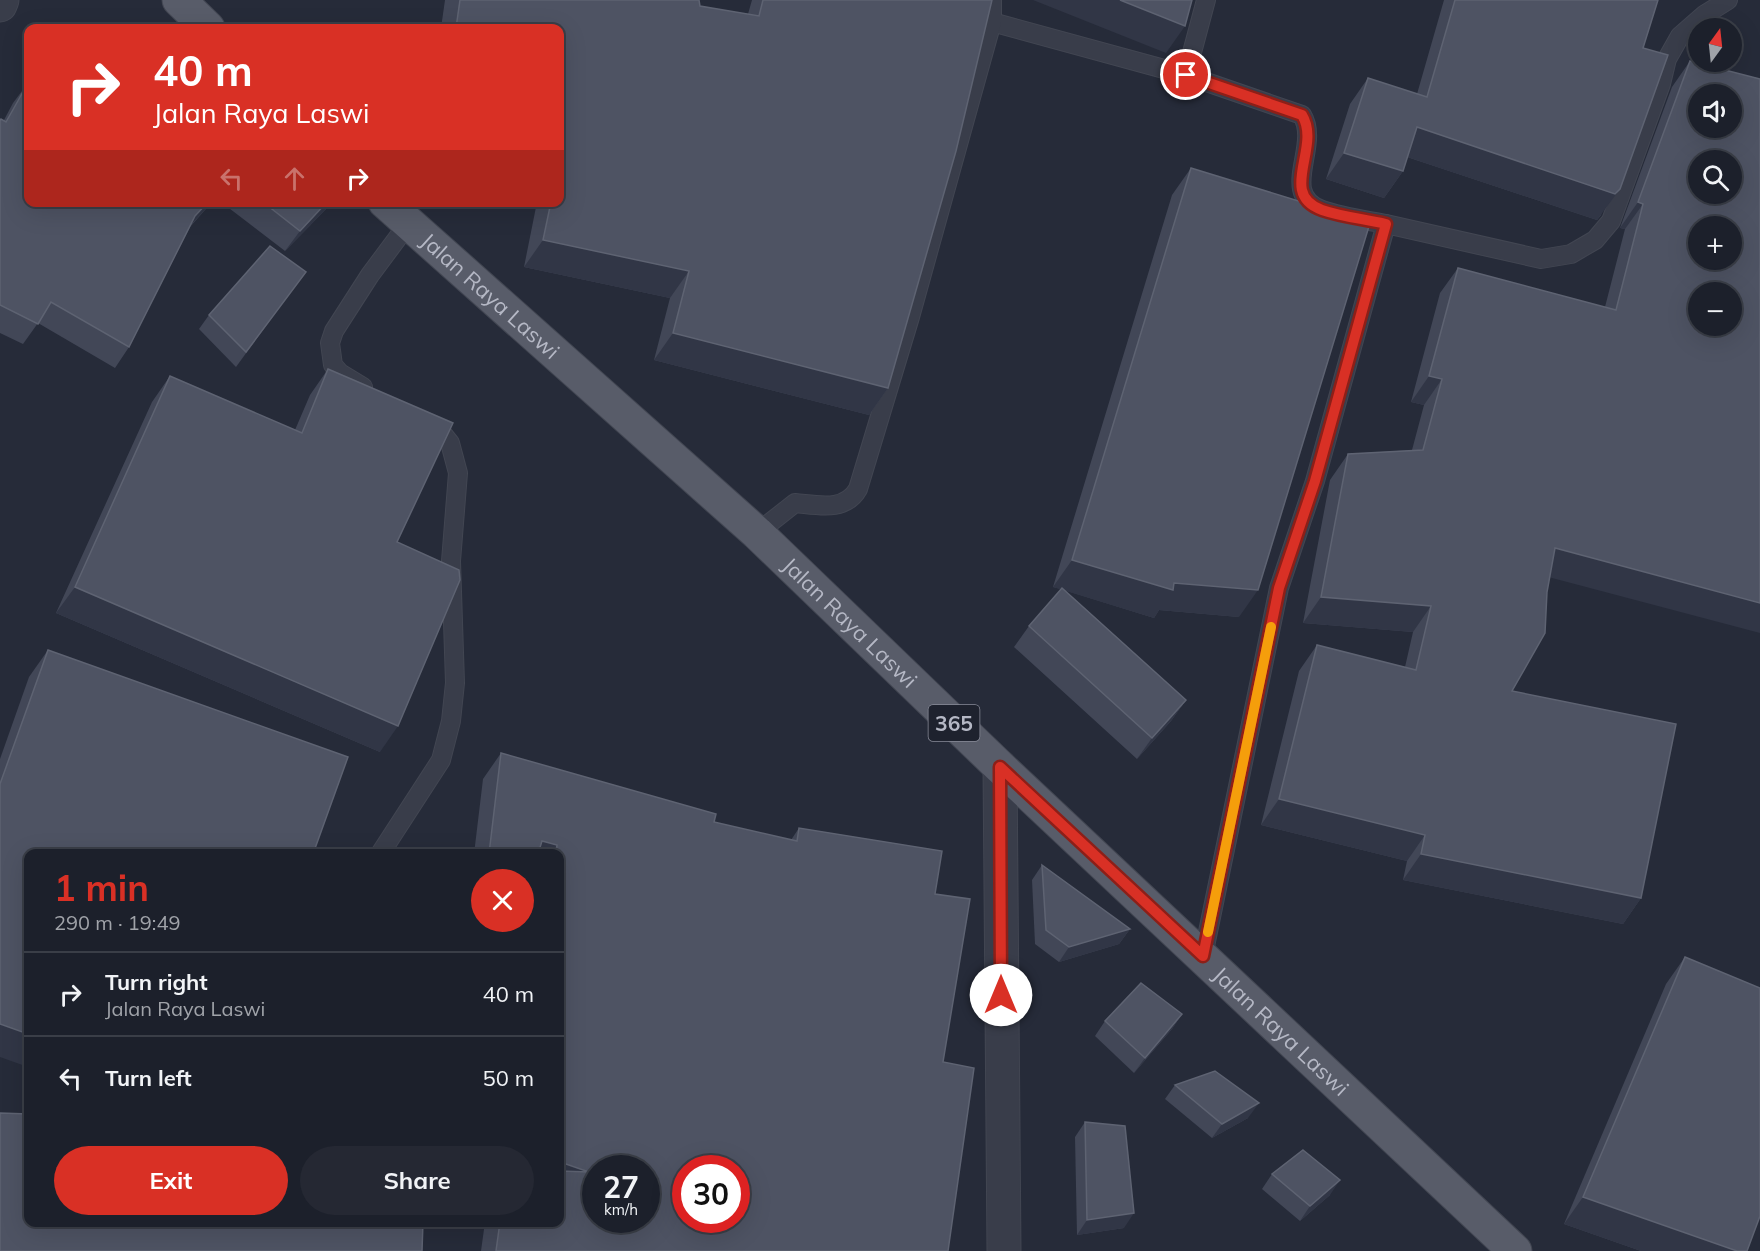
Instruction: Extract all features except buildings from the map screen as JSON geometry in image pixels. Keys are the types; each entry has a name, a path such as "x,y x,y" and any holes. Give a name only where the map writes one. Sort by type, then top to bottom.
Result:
{"main road":[{"path":"179,0 204,24"},
{"name":"Jalan Raya Laswi","path":"397,213 757,533 1000,767 1515,1251"}],"street":[{"path":"0,5 2,0"},
{"path":"1000,767 1004,1251"}],"lane":[{"path":"757,533 795,503 838,506 854,497 858,489 910,317 992,22 992,0"},
{"path":"1186,75 1206,0"},
{"path":"992,22 1186,75 1302,115 1310,135 1300,183 1303,196 1322,210 1541,259 1571,254 1595,240 1611,221 1661,84 1667,59 1680,36 1704,15 1728,0"},
{"path":"381,397 340,373 331,358 330,343 334,331 370,275 397,213"},
{"path":"1203,956 1279,588 1315,481 1386,224"},
{"path":"383,849 441,760 451,721 455,683 451,561 458,473 450,442 442,433 411,415"}],"slow traffic":[{"path":"1208,932 1271,627"}],"route":[{"path":"1001,995 1000,767 1203,956 1279,588 1315,481 1386,224 1322,210 1303,196 1300,183 1310,135 1302,115 1186,75"}]}
